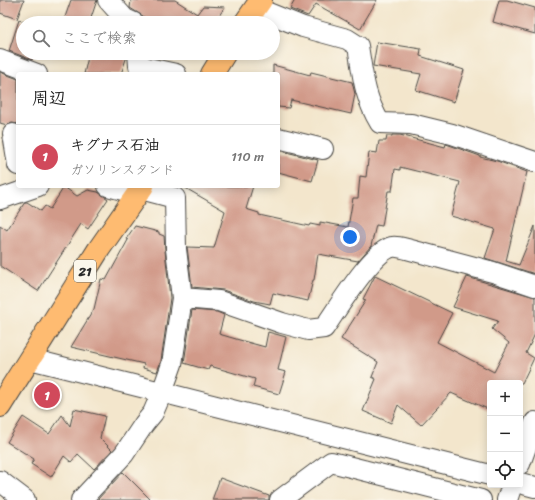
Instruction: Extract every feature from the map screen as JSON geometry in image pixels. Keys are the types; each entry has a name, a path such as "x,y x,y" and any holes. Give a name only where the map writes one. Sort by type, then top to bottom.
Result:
{"main road":[{"path":"213,72 221,60"},
{"name":"21","path":"0,406 99,249 141,190"}],"street":[{"path":"108,0 122,16"},
{"path":"254,10 272,16"},
{"path":"280,19 347,39 358,46 364,88 380,123 411,124 452,134 535,162"},
{"path":"0,60 32,72"},
{"path":"139,60 139,66 167,72"},
{"path":"13,134 16,153"},
{"path":"280,138 323,149"},
{"path":"0,200 27,188"},
{"path":"81,500 124,454 144,424 154,413 172,364 182,298 176,249 176,192 124,188"},
{"path":"182,298 219,301 282,323 308,330 324,328 365,269 383,251 393,246 493,272 535,286"},
{"path":"30,359 487,474"},
{"path":"523,456 535,422"},
{"path":"280,500 331,462 481,500"},
{"path":"0,481 25,500"},
{"path":"523,484 535,487"},
{"path":"507,500 511,488"}],"building":[{"path":"0,0 24,0 16,19 0,13"},
{"path":"71,0 97,0 92,16 65,16"},
{"path":"131,0 175,0 197,14 203,6 225,7 219,16 143,16 130,8"},
{"path":"295,0 377,0 360,29 316,4 308,16 290,9"},
{"path":"499,0 507,0 535,8 535,34 493,22"},
{"path":"16,29 16,54 9,51"},
{"path":"377,42 421,49 420,56 464,70 454,102 416,90 421,74 373,66"},
{"path":"87,60 126,60 122,72 84,72"},
{"path":"273,65 310,75 311,72 352,82 355,94 351,114 291,100 289,108 280,107 280,72 273,72"},
{"path":"0,72 16,78 16,124 12,123 7,125 0,123"},
{"path":"400,135 445,147 446,144 527,172 506,261 519,265 535,226 535,274 485,258 495,229 451,216 460,182 400,167 400,170 395,169 392,191 388,191 382,226 376,225 371,246 358,261 318,254 314,280 308,301 273,293 270,304 254,301 223,290 192,287 187,247 214,248 225,211 185,188 252,188 246,209 259,213 259,215 309,226 310,224 320,226 320,222 348,227 353,198 358,198 360,176 366,177 369,152 377,153 379,141 386,141 387,136"},
{"path":"280,150 318,160 312,181 280,173"},
{"path":"63,188 77,196 88,190 98,192 108,199 88,229 81,224 38,291 0,266 0,225 7,230 25,202 41,211 45,206 50,209"},
{"path":"135,226 159,232 159,234 164,236 170,298 161,361 157,372 143,368 144,364 71,347 94,309 101,279 106,280 128,240 126,239"},
{"path":"375,276 452,313 437,342 494,372 509,343 492,329 498,321 453,307 467,277 535,297 535,334 526,353 534,358 523,381 487,380 487,409 451,393 421,425 398,405 391,423 363,411 376,379 372,377 378,362 341,339 366,300 363,299"},
{"path":"192,310 217,312 224,315 219,334 236,339 265,347 268,332 286,337 278,370 286,372 279,394 253,387 255,379 210,366 208,370 184,363"},
{"path":"74,409 105,416 100,438 112,450 94,469 78,454 71,462 64,456 51,477 31,464 34,459 7,442 23,417 49,434 62,415 70,426"},
{"path":"123,472 151,500 97,500"},
{"path":"220,478 269,496 269,500 212,500"}],"place":[{"name":"キグナス石油","path":"47,395"}]}
